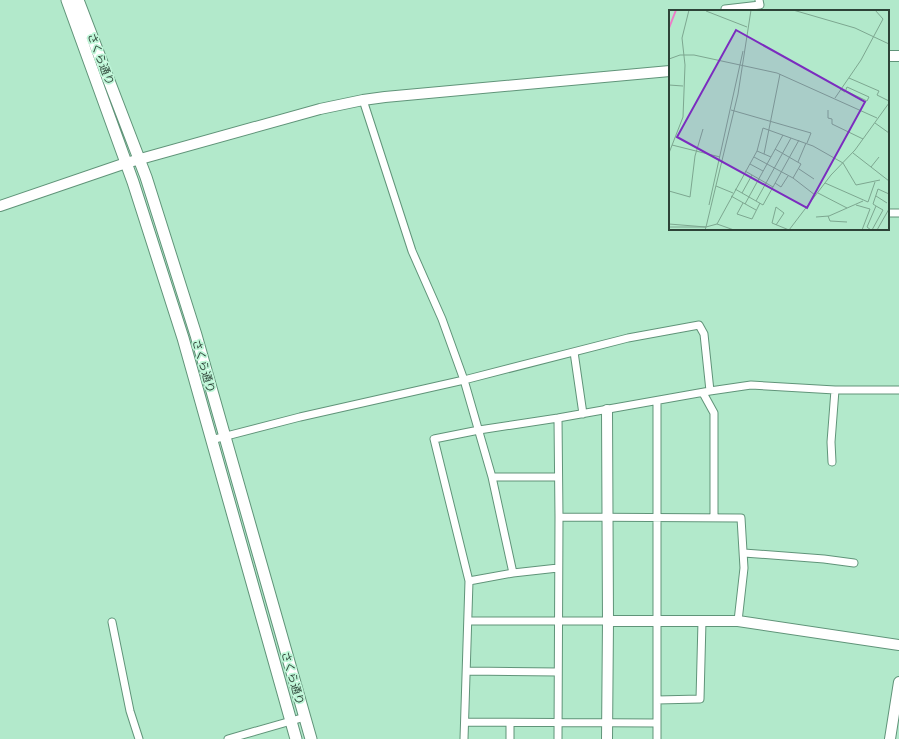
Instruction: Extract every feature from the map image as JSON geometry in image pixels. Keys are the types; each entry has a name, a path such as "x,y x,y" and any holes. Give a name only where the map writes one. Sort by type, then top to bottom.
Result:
{"main road":[{"name":"さくら通り","path":"67,0 141,206 183,338 296,739"},
{"name":"さくら通り","path":"78,0 146,177 196,335 311,739"}],"street":[{"path":"726,0 725,10 760,5 760,0"},
{"path":"0,206 139,159 320,109 363,100 669,71"},
{"path":"363,100 412,251 442,319 464,380 492,477 513,573"},
{"path":"889,213 899,212"},
{"path":"211,440 300,417 464,380 628,338 699,325 704,334 706,392 714,413 714,518"},
{"path":"574,352 584,414"},
{"path":"464,739 469,581 434,439 479,430 584,414 751,385 835,390 899,390"},
{"path":"832,462 831,442 835,390"},
{"path":"657,401 657,739"},
{"path":"607,739 608,410"},
{"path":"558,418 558,739"},
{"path":"492,477 558,477"},
{"path":"559,517 741,518 744,568 738,621"},
{"path":"744,553 824,559 854,563"},
{"path":"469,581 513,573 558,568"},
{"path":"468,621 738,621 899,644"},
{"path":"657,700 700,699 702,621"},
{"path":"112,622 130,711 139,739"},
{"path":"467,671 558,672"},
{"path":"890,739 899,682"},
{"path":"228,739 305,717"},
{"path":"465,722 657,723"},
{"path":"510,723 510,739"}]}
